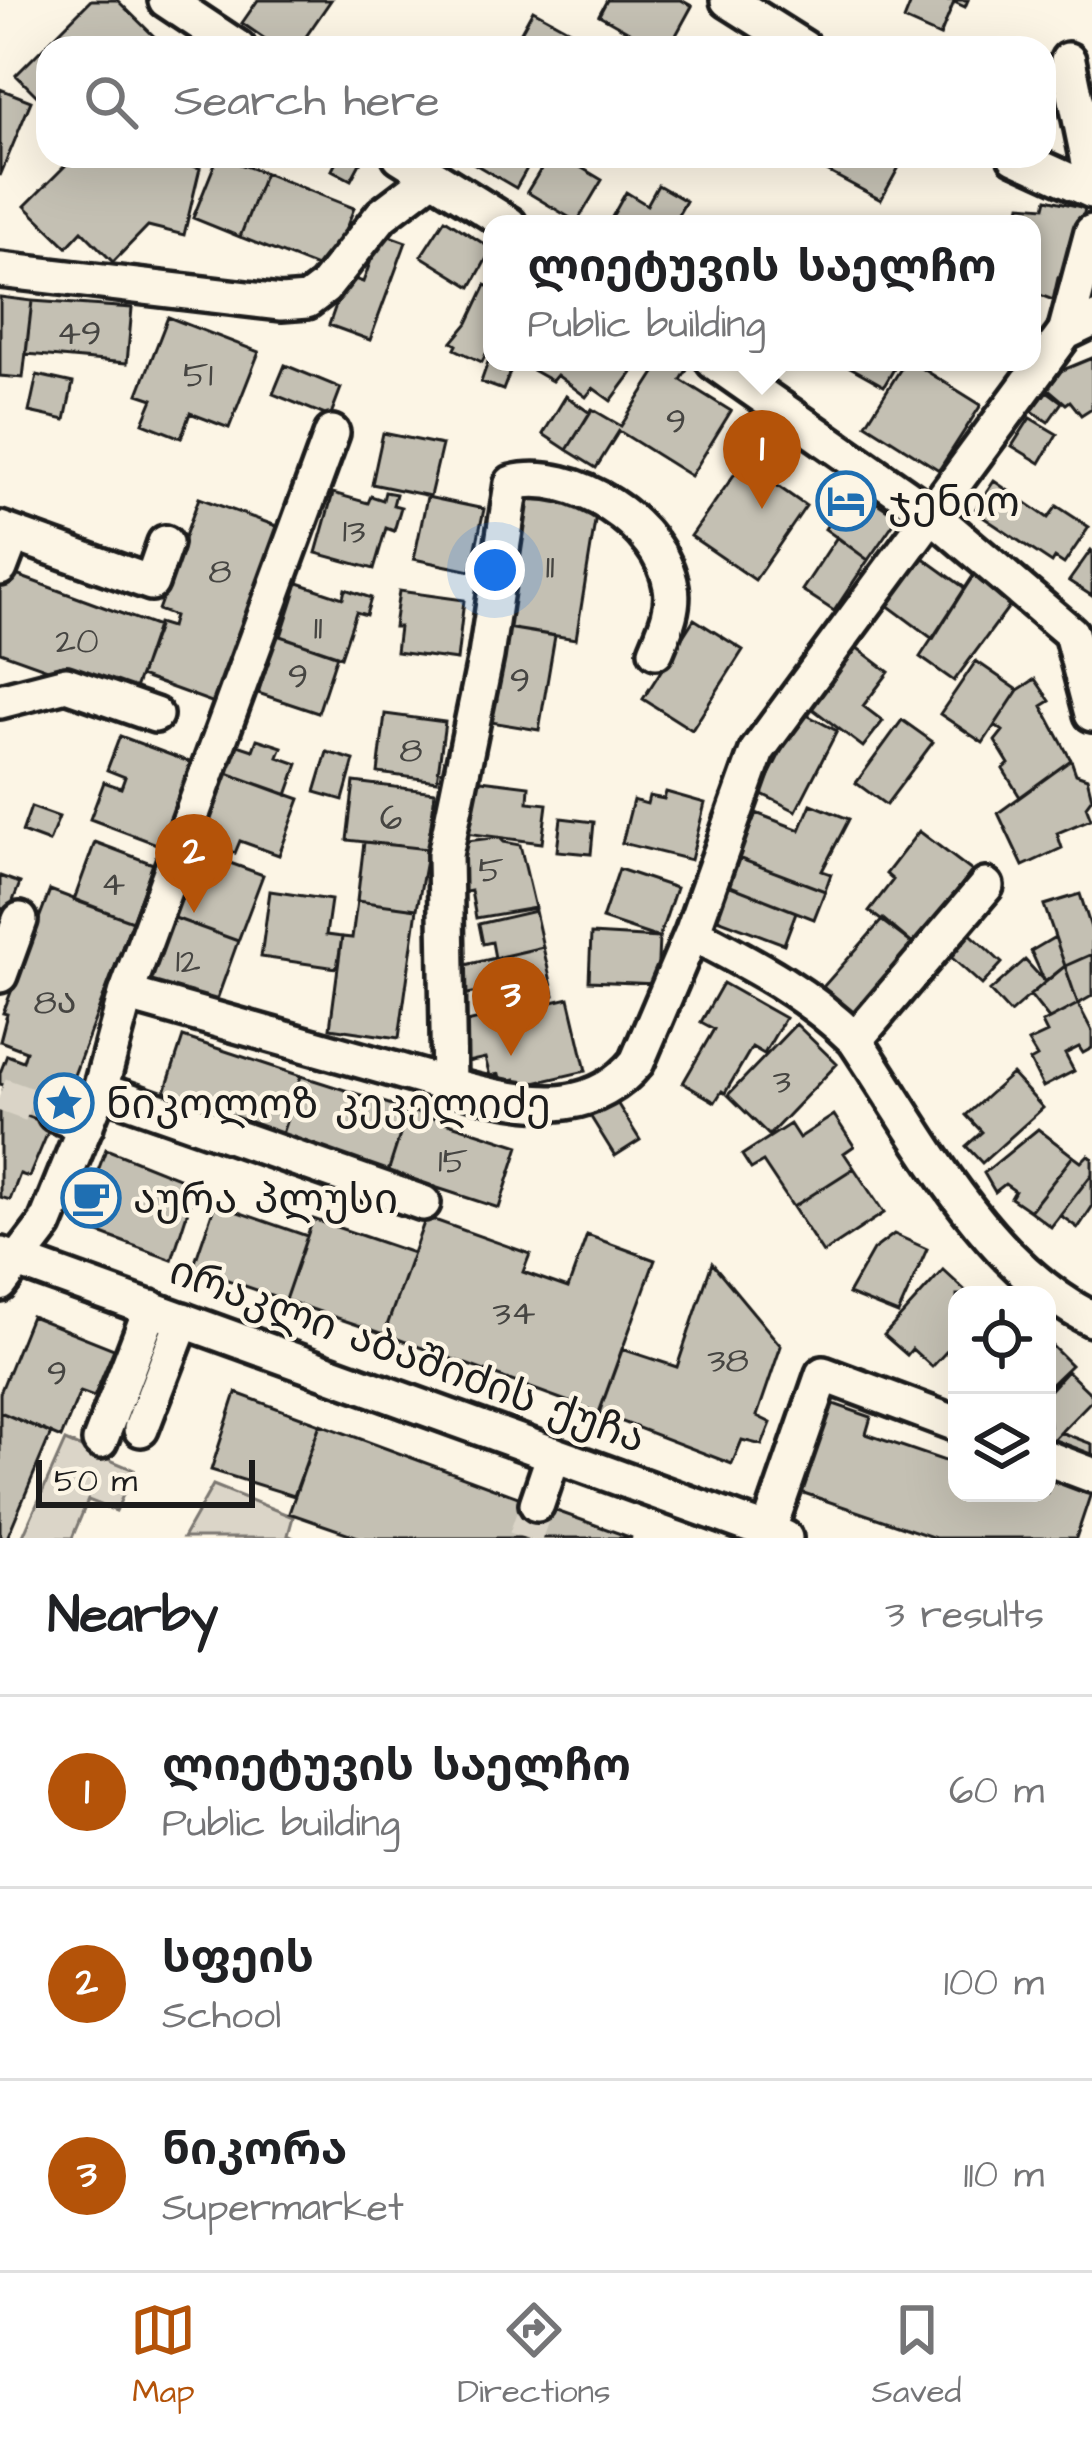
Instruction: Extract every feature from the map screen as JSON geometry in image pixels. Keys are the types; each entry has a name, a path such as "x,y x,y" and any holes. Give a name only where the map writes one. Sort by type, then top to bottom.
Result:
{"street":[{"path":"166,0 220,36"},
{"path":"728,0 785,36"},
{"path":"1068,60 1092,177"},
{"path":"418,168 494,215"},
{"path":"1042,168 1092,190"},
{"path":"0,270 281,303 307,301 324,288 382,215 432,177"},
{"path":"126,994 449,1085 538,1102 566,1102 598,1093 623,1079 637,1062 692,933 757,751 930,513 1079,326 1092,232"},
{"path":"727,371 930,513 1082,637 1092,714"},
{"path":"6,1266 45,1225 71,1120 100,1090 126,994 332,434"},
{"path":"449,1085 445,855 486,656 512,483 550,482 586,490 609,502 638,529 659,555 671,587 669,616 656,651"},
{"path":"0,568 6,532 151,583 165,543"},
{"path":"0,701 66,684 155,715"},
{"path":"855,1040 986,886"},
{"path":"0,975 20,920"},
{"path":"692,933 794,987 855,1040 978,1223 1025,1274 1092,1318"},
{"path":"100,1090 423,1203"},
{"path":"928,1148 931,1175 949,1219 1011,1286"},
{"path":"928,1148 938,1150 1018,1245 1077,1291 1092,1297"},
{"name":"ირაკლი აბაშიძის ქუჩა","path":"6,1266 167,1314 776,1535"},
{"path":"141,1429 167,1314"},
{"path":"100,1441 167,1314"},
{"path":"776,1535 823,1374 948,1421"},
{"path":"537,1504 554,1454"},
{"path":"1056,1461 1092,1475"}],"shaded area":[{"path":"65,1441 134,1470 116,1511 88,1500 72,1538 22,1538"},
{"path":"213,1485 293,1517 288,1535 294,1538 183,1538"}],"building":[{"path":"91,0 117,0 154,36 55,36"},
{"path":"258,0 331,0 306,36 261,36 242,23"},
{"path":"607,0 681,0 692,6 676,36 629,36 599,15"},
{"path":"912,0 968,0 965,7 954,2 940,36 904,20"},
{"path":"533,10 581,36 519,36"},
{"path":"36,55 36,95 16,75"},
{"path":"0,89 31,101 0,176"},
{"path":"63,168 200,168 184,235 148,226 113,262 82,231 67,247 25,206"},
{"path":"213,168 251,168 265,173 240,237 193,218"},
{"path":"333,168 358,168 351,180"},
{"path":"482,168 527,168 516,188"},
{"path":"542,168 582,168 602,180 581,215 565,215 527,192"},
{"path":"821,168 898,168 881,200"},
{"path":"265,173 354,208 329,272 240,237"},
{"path":"658,185 686,201 678,215 613,215 626,192 647,205"},
{"path":"1047,199 1085,208 1070,282 1058,278 1053,300 1041,295 1041,215 1019,215 1021,205 1045,207"},
{"path":"445,219 483,243 483,265 471,287 421,256"},
{"path":"381,233 406,242 370,340 329,325 346,276 363,282"},
{"path":"483,291 482,362 455,349 452,342 468,323"},
{"path":"0,297 32,301 23,378 0,376"},
{"path":"32,301 132,308 127,363 26,354"},
{"path":"168,317 259,352 229,428 190,413 181,438 143,423 153,399 138,394"},
{"path":"1092,358 1092,408 1081,415 1070,401 1066,404 1046,387 1055,379 1053,374"},
{"path":"285,365 341,388 330,417 273,394"},
{"path":"485,371 510,372 503,390 481,382"},
{"path":"534,371 633,371 611,401 593,388 586,397 557,375 552,381"},
{"path":"656,371 686,371 681,380 731,411 691,476 619,431 596,468 567,450 592,409 621,426"},
{"path":"857,371 893,371 884,386"},
{"path":"899,371 926,371 981,405 939,470 866,424"},
{"path":"37,375 73,383 65,420 29,412"},
{"path":"1047,391 1062,402 1048,422 1032,411"},
{"path":"566,396 590,413 567,450 543,434"},
{"path":"1030,418 1057,434 1040,463 1012,446"},
{"path":"383,433 442,445 430,496 372,484"},
{"path":"743,462 806,506 755,580 691,536"},
{"path":"994,481 1048,518 1057,506 1089,527 1064,564 1055,558 1052,563 974,511"},
{"path":"853,487 898,517 868,560 825,529"},
{"path":"522,490 598,503 576,639 501,627"},
{"path":"385,492 396,494 393,505 401,507 394,531 386,528 374,569 316,553 333,493 368,503 371,496 383,500"},
{"path":"427,497 484,509 471,571 414,559"},
{"path":"199,498 282,528 217,704 140,676 158,623 171,627 174,616 158,610"},
{"path":"837,537 868,560 834,611 802,590"},
{"path":"1092,551 1092,596 1069,581"},
{"path":"922,557 965,588 933,639 887,605"},
{"path":"0,569 158,627 131,699 0,652"},
{"path":"975,573 1013,601 954,681 920,657"},
{"path":"298,583 343,598 345,589 371,598 366,615 356,612 341,657 281,636"},
{"path":"399,591 464,600 457,660 396,652"},
{"path":"694,619 743,650 692,730 643,699"},
{"path":"501,627 555,636 539,730 485,721"},
{"path":"277,635 337,655 318,713 258,693"},
{"path":"852,644 889,672 863,706 883,721 863,747 806,704"},
{"path":"976,661 1018,690 983,743 940,714"},
{"path":"1035,679 1050,701 1042,706 1071,760 1020,797 1003,769 1009,764 995,741 1003,731 995,725 1018,690"},
{"path":"801,712 837,731 796,811 760,793"},
{"path":"385,714 445,722 437,781 378,773"},
{"path":"902,720 933,742 886,805 856,783"},
{"path":"120,736 192,763 162,846 90,819 104,782 121,788 125,777 107,770"},
{"path":"257,739 282,747 278,757 298,764 287,795 224,772 235,744 253,750"},
{"path":"327,752 354,760 343,800 315,792"},
{"path":"1071,760 1076,774 1087,778 1092,798 1086,806 1091,819 1057,833 1062,848 1023,866 998,813"},
{"path":"224,772 300,799 279,855 240,841 235,853 200,841"},
{"path":"465,778 529,786 528,802 547,804 542,843 458,832"},
{"path":"354,782 435,792 428,849 347,840"},
{"path":"666,792 705,803 691,860 622,843 633,800 647,804 649,796 664,799"},
{"path":"811,804 849,819 822,871 831,874 825,891 738,858 756,813 800,830"},
{"path":"31,807 59,817 49,842 22,832"},
{"path":"561,818 594,822 591,854 557,851"},
{"path":"919,831 972,871 915,946 869,911 893,880 886,874"},
{"path":"499,837 520,845 535,908 476,918 471,891 460,893 451,843"},
{"path":"95,842 153,864 132,921 74,900"},
{"path":"364,842 428,849 417,909 357,901"},
{"path":"186,847 263,875 238,941 161,913"},
{"path":"738,858 825,891 814,919 728,885"},
{"path":"619,869 676,888 659,938 602,919"},
{"path":"0,876 20,883 9,911 0,908"},
{"path":"728,885 796,912 784,944 715,918"},
{"path":"50,890 132,921 51,1125 0,1106 4,1085 0,1073 7,1055 23,1061 26,1051 0,1041 7,1014 3,1013"},
{"path":"270,891 331,900 326,935 342,937 337,968 261,957"},
{"path":"1080,894 1092,931 1092,954 1065,966 1044,905"},
{"path":"357,901 417,909 399,1038 330,1028 342,937 352,938"},
{"path":"535,911 543,947 495,958 492,942 483,944 479,924"},
{"path":"161,913 238,941 215,1005 138,977"},
{"path":"883,919 915,946 856,1016 823,987"},
{"path":"962,926 1002,963 982,985 941,948"},
{"path":"591,934 659,938 657,984 589,981"},
{"path":"1055,937 1065,966 1045,982 1031,951"},
{"path":"543,947 554,995 497,1008 492,989 463,995 457,967"},
{"path":"1092,954 1092,996 1078,1004 1065,966"},
{"path":"1025,960 1045,982 1010,1013 990,991"},
{"path":"1065,966 1078,1004 1049,1019 1030,995"},
{"path":"723,983 785,1018 764,1054 752,1047 715,1102 683,1083 714,1029 701,1022"},
{"path":"569,998 586,1071 517,1087 515,1079 501,1082 499,1074 490,1076 485,1058 463,1063 454,1025"},
{"path":"1078,1004 1092,1031 1092,1048 1083,1053 1079,1047 1065,1054 1074,1071 1043,1087 1030,1061 1037,1057 1028,1042 1047,1033 1042,1023"},
{"path":"796,1024 837,1064 769,1135 728,1095"},
{"path":"183,1037 301,1076 281,1137 163,1098"},
{"path":"1012,1074 1043,1108 982,1163 966,1146 982,1132 966,1115"},
{"path":"301,1076 408,1110 388,1172 281,1137"},
{"path":"614,1098 640,1140 615,1156 589,1114"},
{"path":"0,1106 51,1125 29,1177 20,1174 10,1200 0,1197"},
{"path":"408,1110 519,1146 499,1208 388,1172"},
{"path":"834,1115 854,1146 844,1153 854,1168 793,1207 763,1162 751,1169 742,1155 790,1124 799,1138"},
{"path":"1038,1129 1073,1156 1030,1211 1011,1198 1015,1191 1005,1184 995,1192 984,1173"},
{"path":"106,1149 196,1185 172,1260 78,1225"},
{"path":"1088,1155 1092,1174 1051,1227 1030,1211 1073,1156 1081,1162"},
{"path":"854,1168 884,1213 823,1253 793,1207"},
{"path":"1092,1174 1092,1207 1078,1228 1060,1215"},
{"path":"215,1204 307,1236 285,1300 193,1268"},
{"path":"426,1217 530,1254 523,1272 568,1288 587,1235 655,1260 599,1413 384,1334"},
{"path":"313,1219 413,1253 384,1334 285,1300"},
{"path":"894,1234 927,1249 898,1314 848,1294 873,1250"},
{"path":"712,1263 781,1346 757,1416 771,1423 762,1445 742,1440 732,1464 599,1413 622,1349 677,1367"},
{"path":"943,1270 960,1286 948,1286 948,1350 932,1367 912,1349 907,1355 884,1335"},
{"path":"31,1316 114,1349 94,1397 80,1392 61,1438 0,1412 0,1393"},
{"path":"1056,1350 1071,1365 1056,1379"},
{"path":"1067,1371 1092,1400 1056,1437 1056,1394 1056,1383"},
{"path":"236,1393 320,1424 294,1496 211,1470"},
{"path":"825,1401 871,1417 866,1434 948,1462 948,1502 1056,1502 1056,1477 1092,1490 1076,1538 935,1538 795,1490"},
{"path":"0,1412 51,1433 7,1538 0,1538"},
{"path":"320,1424 548,1508 537,1538 361,1538 289,1513"},
{"path":"1060,1432 1092,1444 1092,1465 1056,1446"},
{"path":"548,1508 632,1538 537,1538"}],"tunnel":[{"path":"0,1094 55,1114"},
{"path":"525,1538 537,1504"}],"place":[{"name":"ჯენიო","path":"846,501"},
{"name":"ლიეტუვის საელჩო","path":"762,509"},
{"name":"სფეის","path":"194,913"},
{"name":"ნიკორა","path":"511,1056"},
{"name":"ნიკოლოზ კეკელიძე","path":"64,1103"},
{"name":"აურა პლუსი","path":"91,1198"}]}
